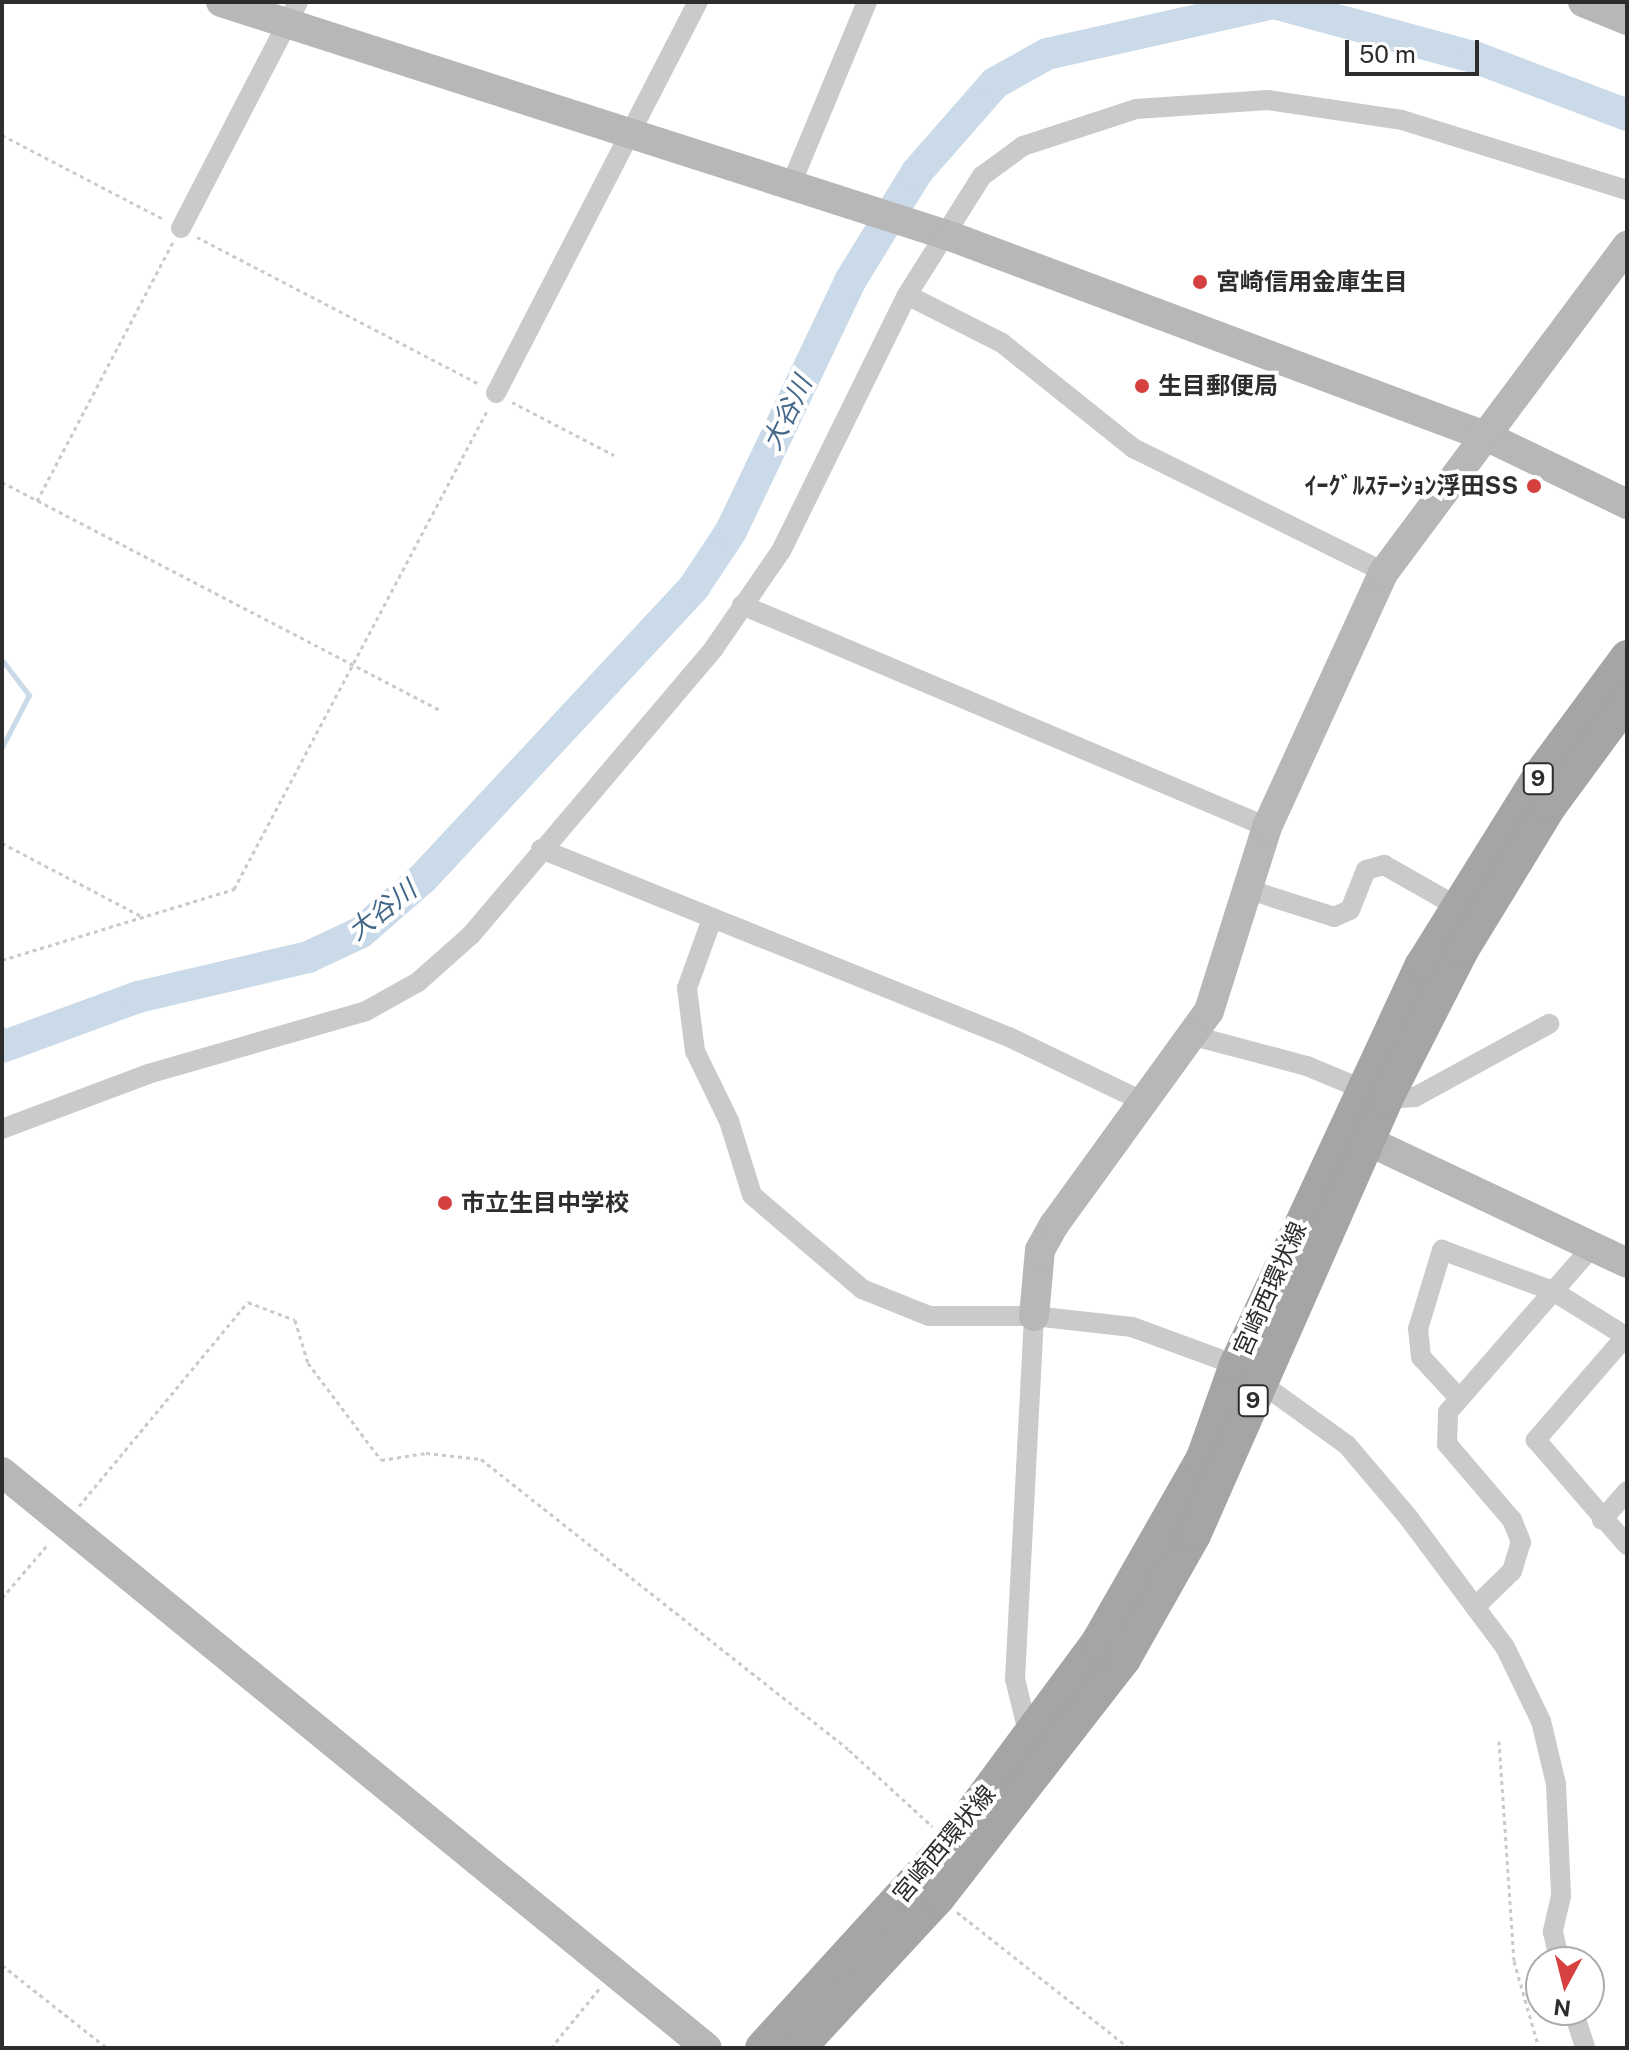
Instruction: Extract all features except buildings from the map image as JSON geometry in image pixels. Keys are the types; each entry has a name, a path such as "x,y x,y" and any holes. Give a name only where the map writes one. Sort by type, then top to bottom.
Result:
{"main road":[{"name":"宮崎西環状線","path":"799,2048 938,1898 1124,1659 1194,1535 1247,1376 1458,907 1542,772 1627,657"},
{"name":"宮崎西環状線","path":"762,2048 950,1842 1030,1740 1098,1642 1203,1458 1368,1141 1372,1094 1550,806 1627,701"}],"street":[{"path":"221,2 292,13 631,132 802,185 937,232 1490,438 1627,504"},
{"path":"496,393 698,2"},
{"path":"802,185 867,2"},
{"path":"1583,2 1627,20"},
{"path":"1626,2 1627,13"},
{"path":"181,228 292,13"},
{"path":"2,1129 148,1074 366,1011 418,982 471,935 714,648 781,551 937,232 982,176 1023,146 1136,109 1208,100 1268,100 1402,120 1627,190"},
{"path":"1030,1740 1015,1679 1040,1250 1148,1104 1209,1011 1267,827 1384,572 1490,438 1627,246"},
{"path":"907,295 1002,343 1133,448 1384,572"},
{"path":"742,605 1267,827"},
{"path":"541,849 1009,1037 1148,1104"},
{"path":"1247,889 1334,917 1350,910 1366,870 1384,865 1458,907"},
{"path":"712,919 687,988 695,1051 729,1121 752,1195 862,1289 929,1316 1034,1316 1132,1327 1247,1376 1347,1445 1475,1607 1541,1721 1556,1784 1561,1896 1553,1932 1556,1946"},
{"path":"1194,1036 1307,1066 1372,1094 1415,1097 1549,1024"},
{"path":"1368,1141 1627,1263"},
{"path":"1475,1607 1512,1571 1521,1542 1512,1520 1447,1444 1448,1412 1593,1246"},
{"path":"1458,1397 1421,1357 1418,1329 1442,1250 1553,1291 1626,1336 1536,1440 1602,1520 1627,1545"},
{"path":"2,1472 707,2048"},
{"path":"1602,1520 1627,1491"},
{"path":"1578,2026 1585,2048"}],"path":[{"path":"2,135 614,455"},
{"path":"37,501 181,228"},
{"path":"2,960 234,889 496,393"},
{"path":"2,482 440,710"},
{"path":"2,843 143,917"},
{"path":"2,1598 248,1302 295,1320 308,1363 381,1460 426,1453 481,1459 849,1750 950,1842"},
{"path":"1499,1741 1514,1961 1539,2048"},
{"path":"938,1898 1129,2048"},
{"path":"2,1965 107,2048"},
{"path":"551,2048 613,1971"}],"waterway":[{"name":"大谷川","path":"2,1047 138,997 308,957 360,933 423,878 694,587 731,531 850,281 917,172 995,83 1047,54 1274,3 1477,58 1627,115"},
{"path":"2,660 29,695 2,747"},
{"path":"2,1028 14,1042"}],"place":[{"name":"宮崎信用金庫生目","path":"1200,282"},
{"name":"生目郵便局","path":"1142,386"},
{"name":"ｲｰｸﾞﾙｽﾃｰｼｮﾝ浮田SS","path":"1534,486"},
{"name":"市立生目中学校","path":"445,1203"}]}
